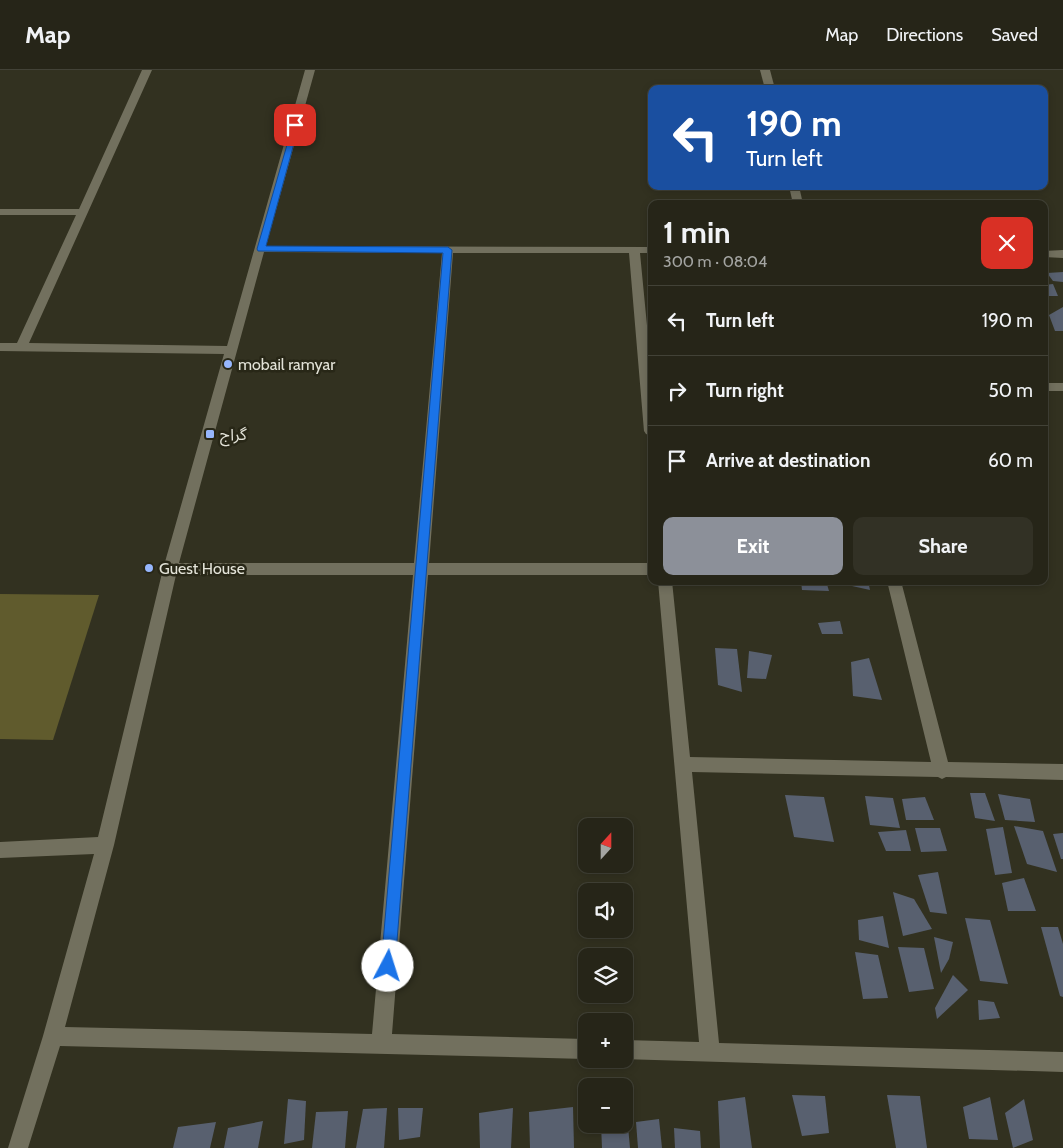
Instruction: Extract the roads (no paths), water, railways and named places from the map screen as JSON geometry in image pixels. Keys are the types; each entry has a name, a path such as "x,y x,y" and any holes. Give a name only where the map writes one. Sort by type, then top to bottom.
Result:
{"street":[{"path":"21,348 147,70"},
{"path":"18,1148 53,1036 105,845 170,568 310,70"},
{"path":"765,70 769,85"},
{"path":"0,212 82,212"},
{"path":"261,249 648,250"},
{"path":"381,1045 448,250"},
{"path":"634,250 648,398"},
{"path":"1048,254 1063,254"},
{"path":"0,347 232,350"},
{"path":"1048,387 1063,387"},
{"path":"170,568 648,569"},
{"path":"665,585 710,1052"},
{"path":"895,585 942,771"},
{"path":"683,764 942,771 1063,772"},
{"path":"0,850 105,845"},
{"path":"53,1036 578,1049"},
{"path":"633,1050 1063,1062"}],"place":[{"name":"mobail ramyar","path":"228,364"},
{"name":"گراج","path":"210,434"},
{"name":"Guest House","path":"149,568"}]}
